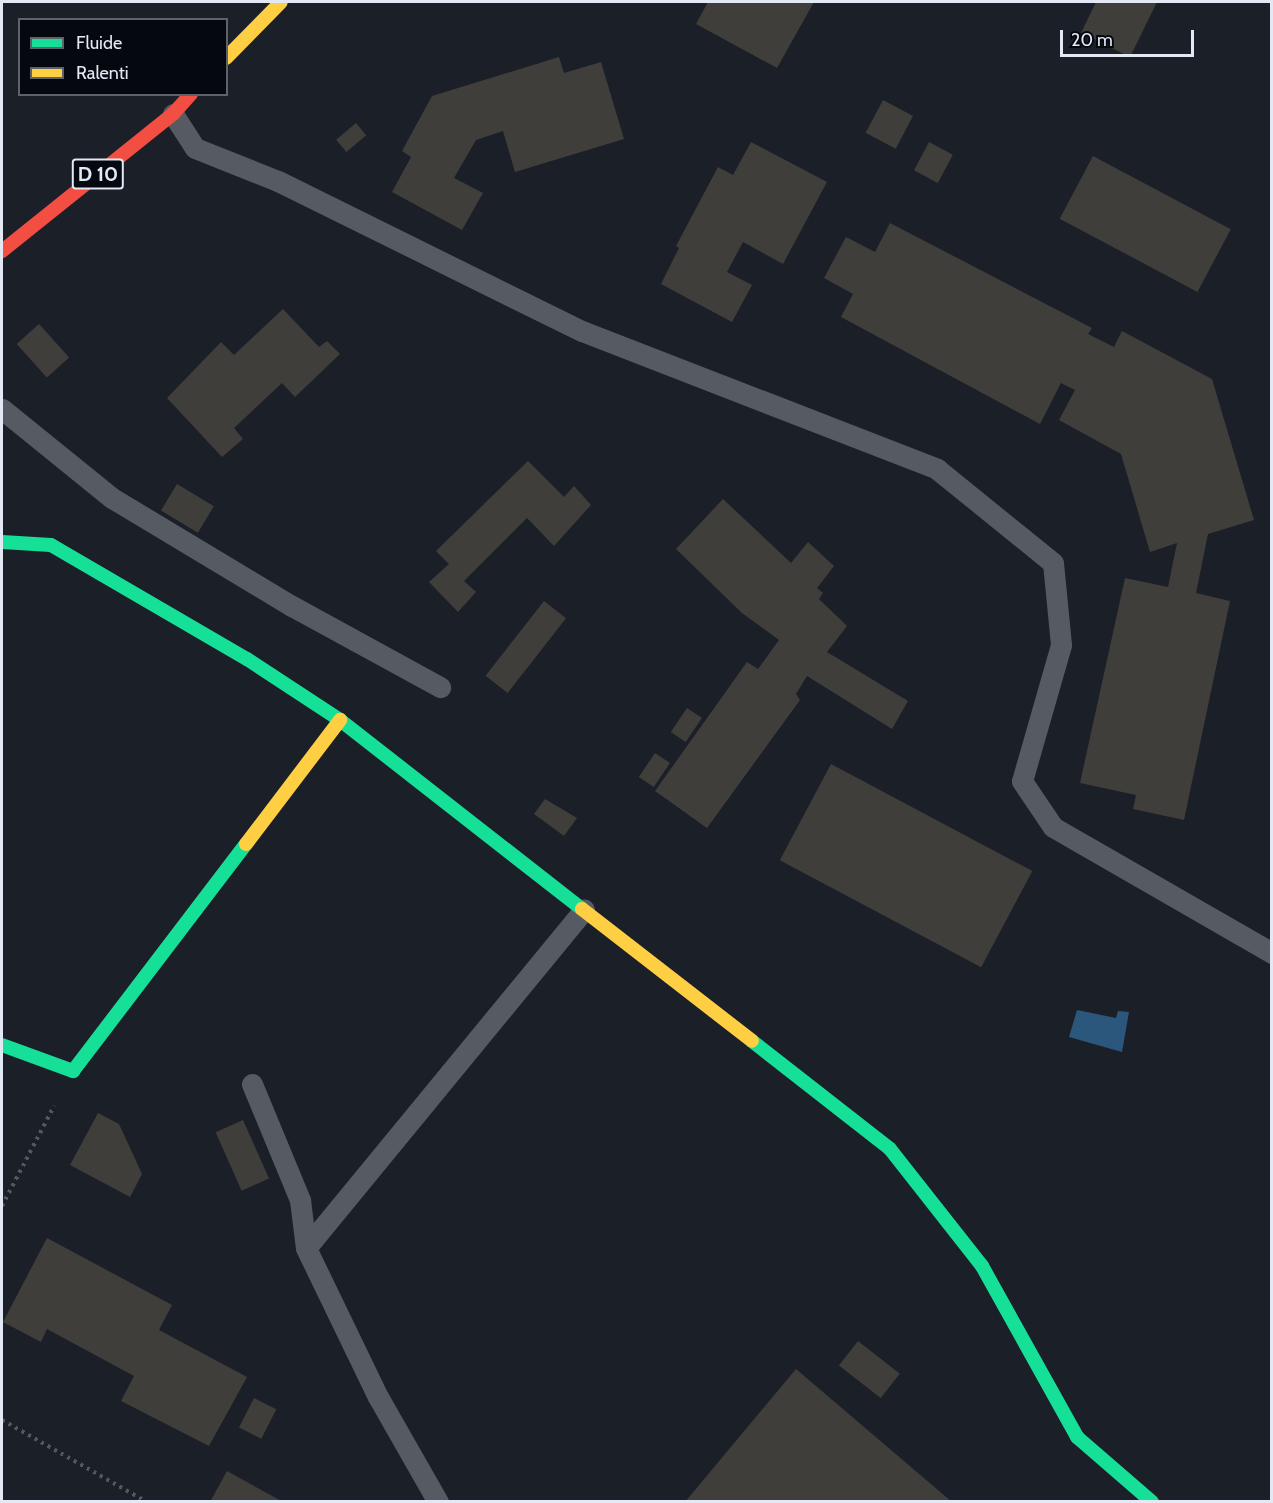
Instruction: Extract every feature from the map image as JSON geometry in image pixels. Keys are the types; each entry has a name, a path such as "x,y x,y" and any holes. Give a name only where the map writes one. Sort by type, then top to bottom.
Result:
{"street":[{"path":"228,56 281,2"},
{"name":"D 10","path":"2,250 173,114 189,96"},
{"path":"2,542 51,545 247,659 340,720 890,1149 982,1266 1077,1437 1152,1502"},
{"path":"2,1044 73,1071 340,720"}],"lane":[{"path":"173,114 195,148 278,181 582,331 937,469 1053,563 1061,645 1022,781 1053,827 1272,953"},
{"path":"2,409 112,498 292,606 440,687"},
{"path":"306,1248 584,910"},
{"path":"252,1084 300,1200 306,1248 378,1397 438,1502"}],"path":[{"path":"2,1206 73,1071"},
{"path":"2,1420 147,1502"}],"water":[{"path":"1077,1010 1116,1018 1118,1011 1129,1012 1122,1052 1069,1037"}],"building":[{"path":"708,2 814,2 777,68 696,24"},
{"path":"1096,2 1157,2 1130,57 1081,33"},
{"path":"559,57 564,73 601,62 624,139 515,172 503,131 476,140 454,178 483,193 462,230 392,192 411,157 402,151 432,96"},
{"path":"883,100 913,116 896,149 866,133"},
{"path":"356,123 366,135 346,152 336,140"},
{"path":"751,142 827,182 783,264 743,242 727,272 752,285 732,322 661,284 679,248 676,246 718,167 733,175"},
{"path":"929,142 953,155 938,183 914,170"},
{"path":"1093,156 1231,229 1197,292 1060,219"},
{"path":"890,223 1092,328 1088,334 1114,347 1122,331 1212,379 1254,520 1208,534 1196,593 1230,601 1184,820 1133,809 1136,795 1080,783 1125,578 1168,587 1177,543 1150,552 1121,454 1059,420 1075,390 1061,383 1040,424 841,317 853,294 824,278 846,237 875,252"},
{"path":"283,309 319,347 327,341 340,354 295,397 282,383 234,428 243,439 222,457 167,398 221,342 234,355"},
{"path":"39,324 69,357 47,378 17,344"},
{"path":"528,461 564,497 574,486 591,505 554,546 527,518 464,581 476,592 458,612 429,582 449,564 436,551"},
{"path":"177,484 214,506 198,533 161,511"},
{"path":"723,499 791,563 808,542 834,566 817,588 823,593 819,599 847,626 827,652 908,701 892,729 807,676 796,694 800,700 707,828 655,791 747,662 758,669 779,640 742,613 676,549"},
{"path":"544,601 566,618 508,693 486,676"},
{"path":"687,708 702,718 686,742 671,732"},
{"path":"655,753 670,763 654,787 639,777"},
{"path":"831,764 1032,871 981,967 780,860"},
{"path":"545,799 577,818 564,836 534,814"},
{"path":"98,1113 119,1124 142,1174 130,1197 70,1165"},
{"path":"243,1120 269,1178 242,1191 216,1132"},
{"path":"47,1238 172,1305 159,1330 247,1377 209,1446 121,1401 134,1376 47,1329 41,1342 3,1322"},
{"path":"858,1341 900,1374 881,1398 839,1365"},
{"path":"796,1369 952,1502 685,1502"},
{"path":"254,1398 276,1409 261,1439 239,1427"},
{"path":"227,1471 283,1502 210,1502"}],"traffic: fast":[{"path":"2,542 51,545 247,659 340,720 582,909"},
{"path":"2,1045 73,1071 246,844"},
{"path":"752,1041 890,1149 982,1266 1077,1437 1152,1502"}],"traffic: slow":[{"path":"228,56 281,2"},
{"path":"246,844 340,720"},
{"path":"582,909 752,1041"}],"traffic: jam":[{"path":"2,251 173,114 189,96"}]}
